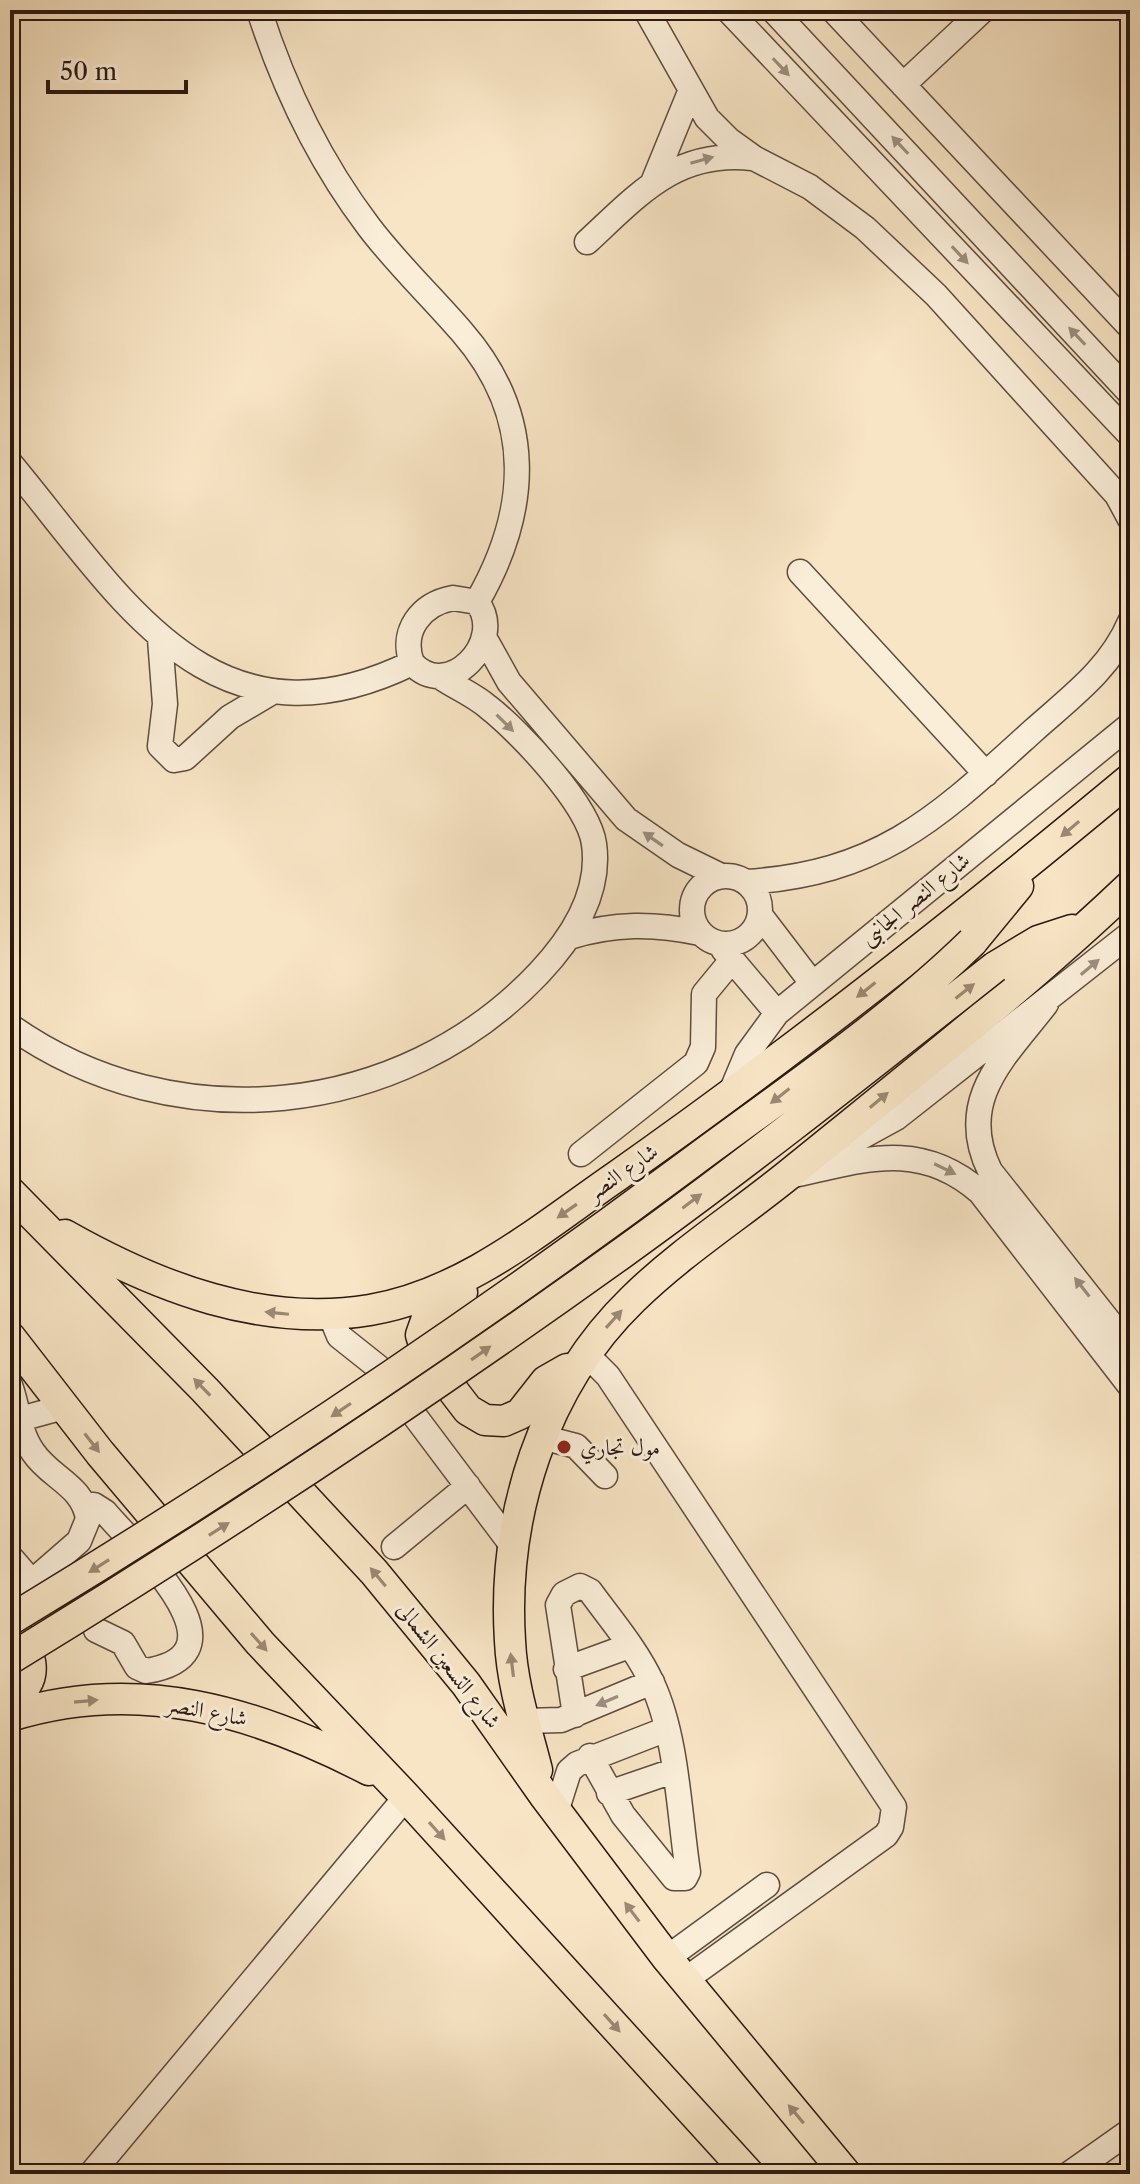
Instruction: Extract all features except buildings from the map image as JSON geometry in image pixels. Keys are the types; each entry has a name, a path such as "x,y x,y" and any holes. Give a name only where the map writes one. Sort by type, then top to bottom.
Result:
{"main road":[{"name":"شارع النصر","path":"37,1219 98,1252 207,1298 261,1311 330,1314 372,1310 427,1295 504,1254 729,1098 1130,779"},
{"path":"10,1699 25,1687 32,1664 28,1649 10,1622 276,1454 444,1341 771,1103 931,979 972,942 1008,900 1039,854"},
{"path":"550,1804 524,1721 510,1642 514,1548 549,1413 581,1361 655,1277 792,1172 1085,928 1130,886"},
{"path":"10,1659 285,1487 460,1368 783,1133 995,967 1038,941 1085,928"},
{"name":"شارع التسعين الشمالى","path":"10,1192 347,1541 466,1684 550,1804 676,1969 846,2174"},
{"path":"504,1254 490,1275 427,1318 421,1335 428,1358 468,1410 495,1422 520,1414 546,1381 581,1361"},
{"path":"10,1337 18,1382 64,1407 260,1643 399,1790 749,2174"},
{"name":"شارع النصر","path":"10,1716 47,1706 100,1700 154,1701 211,1708 294,1733 399,1790"}],"street":[{"path":"259,10 283,77 307,130 337,181 370,228 464,334 490,371 508,411 519,468 515,513 506,545 477,602"},
{"path":"646,10 707,118 754,158 786,172 830,202 936,295 1117,495 1130,519"},
{"path":"728,10 1130,435"},
{"path":"773,10 1130,393"},
{"path":"833,10 1130,327"},
{"path":"903,85 983,10"},
{"path":"654,180 690,92"},
{"path":"587,242 654,180 676,169 723,155 754,158"},
{"path":"10,463 160,639 213,673 274,691 332,690 359,685 412,663"},
{"path":"800,572 986,774"},
{"path":"10,1026 68,1061 153,1091 197,1099 287,1099 374,1080 456,1041 527,986 569,937 590,887 594,843 573,798 510,727 472,695 442,678 420,672 412,663 408,638 419,615 440,600 477,602 486,619 484,637 470,662 459,672 442,678"},
{"path":"484,637 509,682 626,819 678,855 721,876 746,882 829,870 882,850 931,822 1101,670 1130,622"},
{"path":"160,639 165,683 160,746 174,760 185,758 230,717 274,691"},
{"name":"شارع النصر الجانبى","path":"729,1098 747,1054 777,1013 1130,725"},
{"path":"594,843 626,819"},
{"path":"721,876 708,881 698,891 692,905 693,920 777,1013"},
{"path":"746,882 754,891 760,915 812,983"},
{"path":"569,937 623,925 649,925 717,945 733,944 755,928 760,915"},
{"path":"792,1172 845,1149 896,1118 1046,1004 1130,934"},
{"path":"581,1154 696,1063 703,1047 704,994 717,945"},
{"path":"1046,1004 989,1079 977,1115 979,1144 990,1171 1130,1348"},
{"path":"792,1172 888,1157 928,1161 964,1179 980,1192 1130,1386"},
{"path":"330,1314 339,1336 378,1367 514,1548"},
{"path":"581,1361 608,1376 894,1807 891,1827 886,1835 676,1969"},
{"path":"18,1382 20,1419 32,1451 50,1472 75,1489 184,1607 191,1628 187,1648 178,1660 146,1671 137,1667 123,1643 96,1630"},
{"path":"20,1419 64,1407"},
{"path":"541,1437 576,1446 605,1476"},
{"path":"10,1601 84,1534 91,1506 124,1482"},
{"path":"394,1547 468,1486"},
{"path":"11,1559 32,1582"},
{"path":"575,1715 558,1605 564,1594 576,1587 590,1591 652,1682 667,1729 688,1872 682,1880 674,1878 653,1853 609,1793 590,1756"},
{"path":"566,1669 629,1646"},
{"path":"524,1721 555,1722 652,1682"},
{"path":"550,1804 569,1771 590,1756 667,1729"},
{"path":"609,1793 673,1771"},
{"path":"91,2174 399,1790"},
{"path":"653,1853 683,1839"},
{"path":"676,1969 767,1885"},
{"path":"1069,2174 1130,2131"}],"place":[{"name":"مول تجاري","path":"564,1447"}]}
